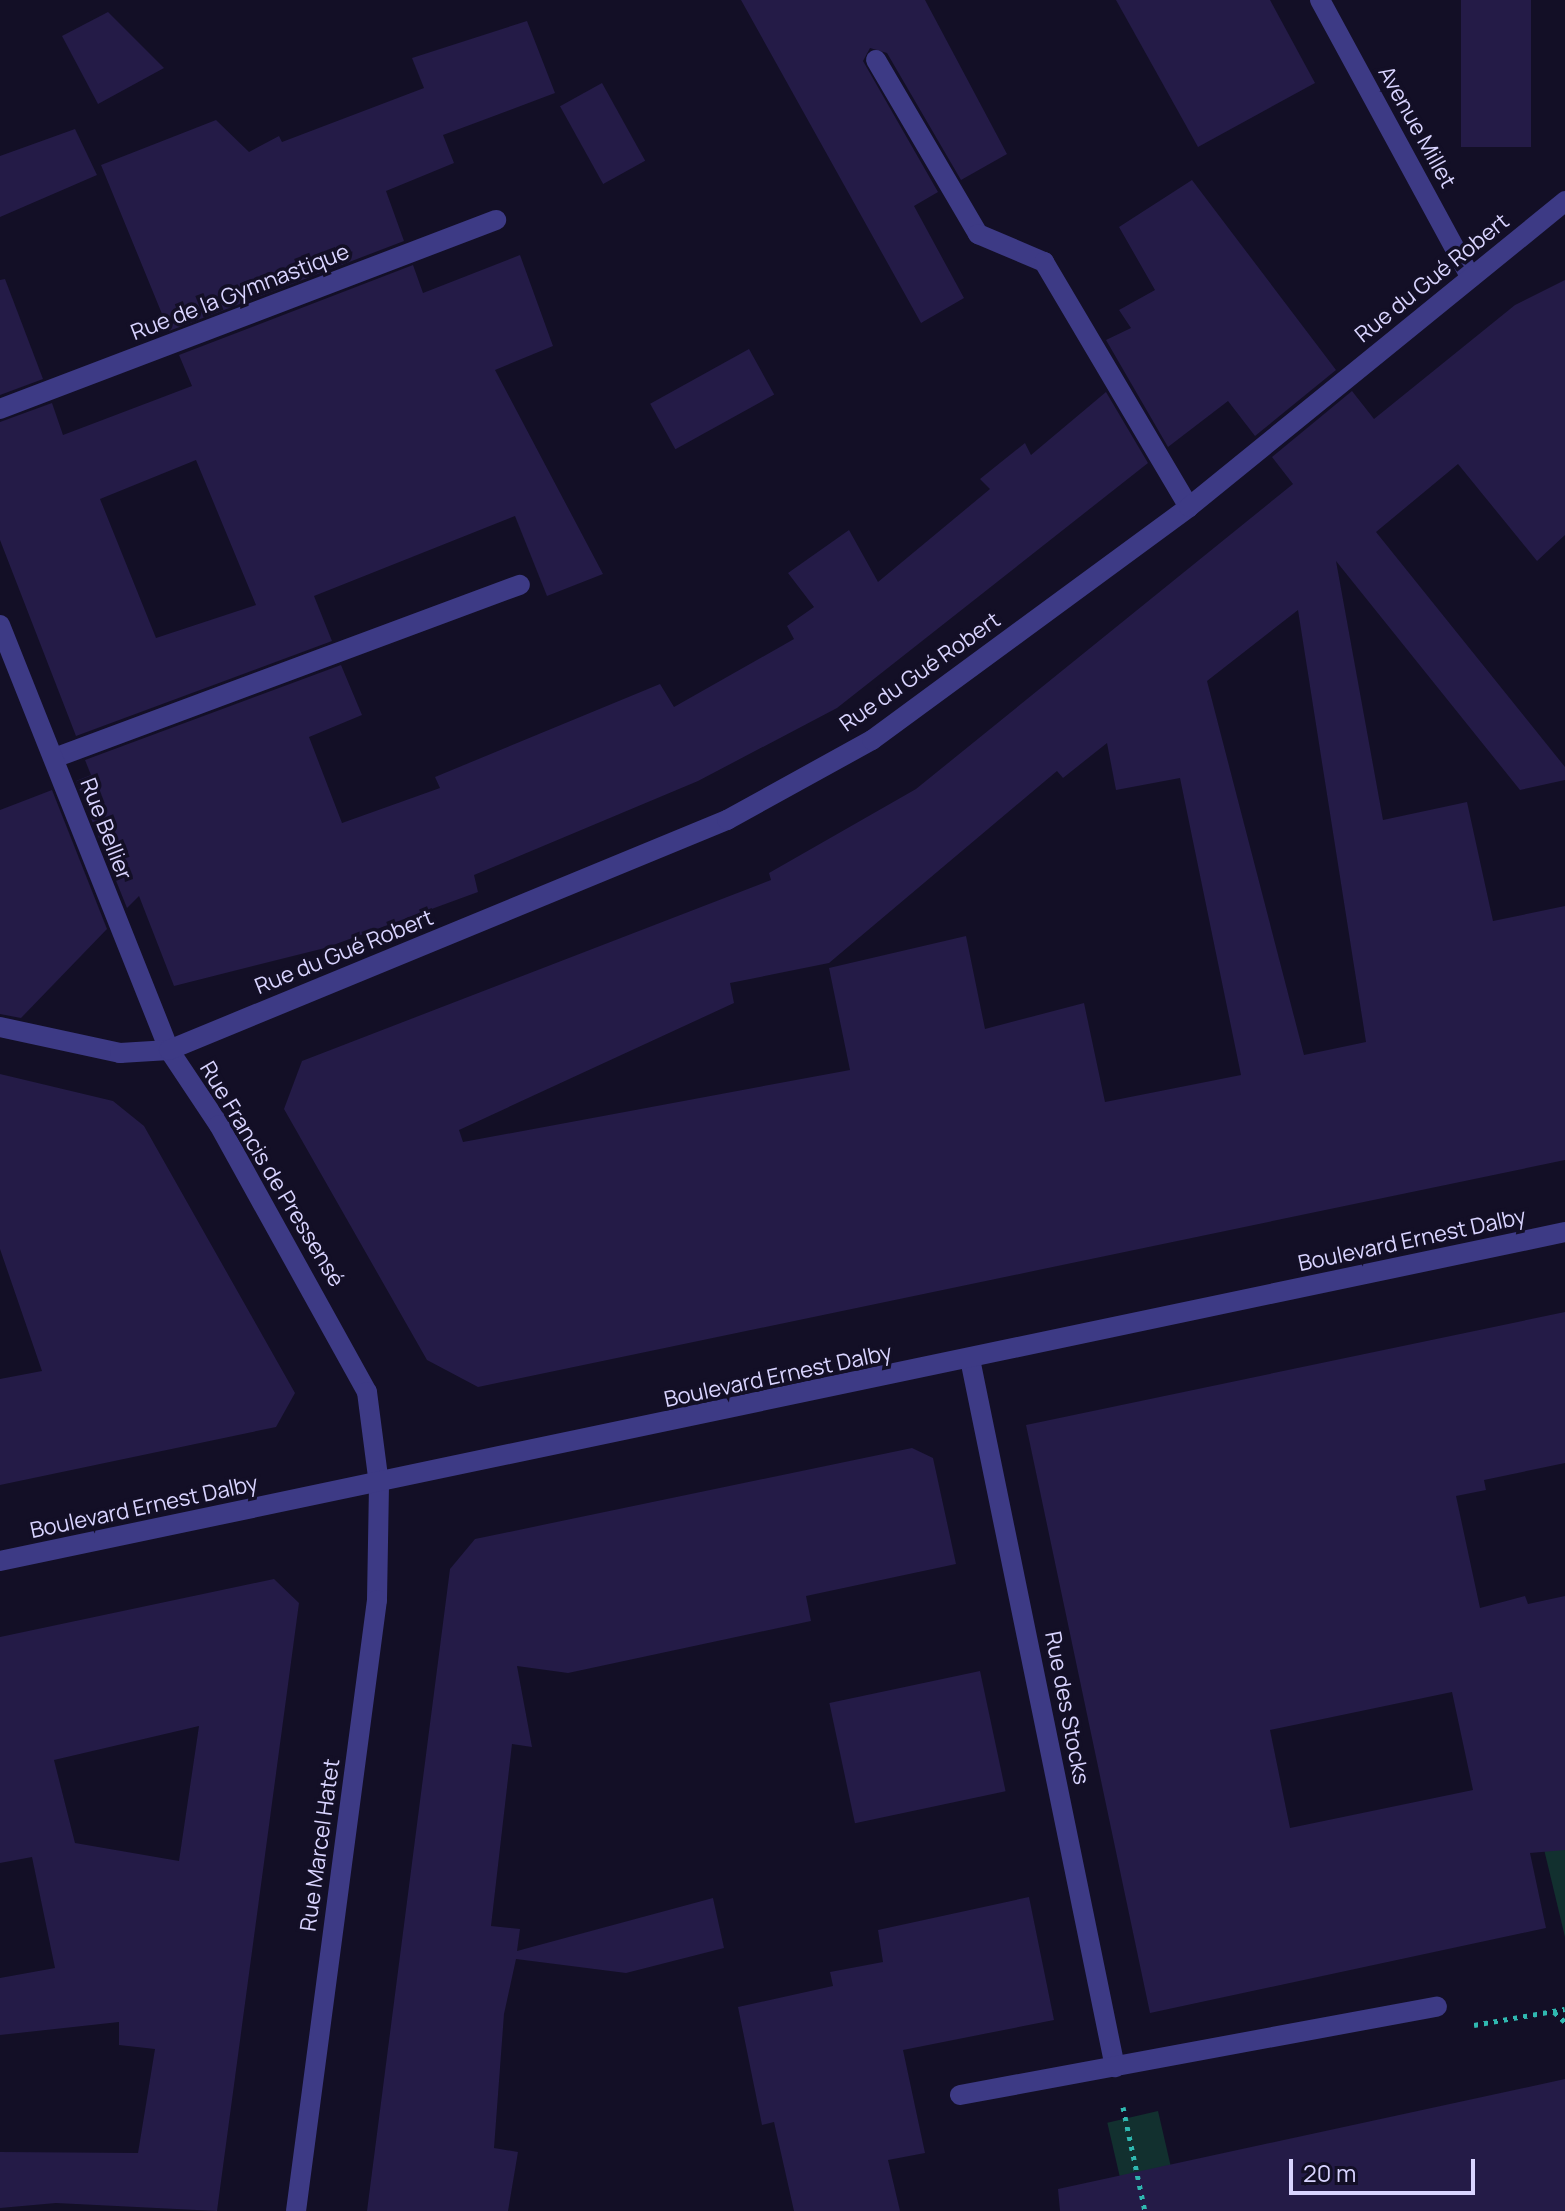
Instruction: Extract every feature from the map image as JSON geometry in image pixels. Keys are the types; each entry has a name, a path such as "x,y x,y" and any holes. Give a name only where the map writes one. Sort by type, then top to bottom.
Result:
{"street":[{"name":"Avenue Millet","path":"1320,0 1471,278"},
{"path":"876,60 978,234 1044,262 1189,507"},
{"name":"Rue du Gué Robert","path":"169,1050 727,820 872,740 1189,507 1565,201"},
{"name":"Rue de la Gymnastique","path":"0,409 496,220"},
{"path":"54,758 520,585"},
{"name":"Rue Bellier","path":"0,625 169,1050"},
{"name":"Rue Francis de Pressensé","path":"0,1027 120,1053 169,1050 354,1362 367,1392 379,1485"},
{"name":"Boulevard Ernest Dalby","path":"0,1561 379,1485 1565,1232"},
{"name":"Rue des Stocks","path":"970,1359 1115,2067"},
{"name":"Rue Marcel Hatet","path":"296,2211 377,1600 379,1485"},
{"path":"960,2095 1437,2007"}],"path":[{"path":"1437,2007 1476,2026 1565,2009"},
{"path":"1553,2011 1565,2022"},
{"path":"1115,2067 1145,2211"}],"green space":[{"path":"1565,1763 1565,1937 1526,1774"},
{"path":"1158,2111 1181,2211 1128,2211 1107,2123"}],"building":[{"path":"741,0 925,0 1007,154 961,180 887,53 870,48 863,61 938,192 914,206 964,298 921,323"},
{"path":"1116,0 1270,0 1315,83 1198,147"},
{"path":"1461,0 1531,0 1531,147 1461,147"},
{"path":"108,12 164,68 98,104 62,36"},
{"path":"527,21 555,93 443,135 454,163 386,191 404,241 169,331 101,165 216,120 249,152 279,136 282,142 424,88 412,58"},
{"path":"602,83 645,161 603,184 560,106"},
{"path":"75,129 97,175 0,217 0,156"},
{"path":"1192,180 1336,370 1255,436 1228,401 1168,447 1106,340 1131,328 1119,310 1155,290 1119,227"},
{"path":"520,255 553,346 495,370 603,574 547,596 515,516 314,596 332,641 76,736 0,540 0,422 52,403 63,435 192,386 179,355 413,265 423,293","holes":["196,460 256,605 156,638 100,499"]},
{"path":"5,279 43,379 0,395 0,280"},
{"path":"1565,280 1565,535 1537,561 1458,464 1376,532 1565,767 1565,780 1520,790 1336,561 1383,820 1467,802 1493,921 1565,906 1565,1160 478,1387 427,1360 284,1109 302,1061 771,880 769,873 916,789 1293,484 1272,457 1352,391 1374,419 1515,305","holes":["1298,610 1366,1042 1304,1055 1207,681","1107,743 1116,790 1180,778 1241,1075 1105,1102 1084,1003 985,1029 966,936 829,968 850,1070 463,1142 459,1130 734,1003 730,983 829,963 1057,771 1063,778"]},
{"path":"749,349 774,394 675,449 650,404"},
{"path":"1106,392 1148,463 837,708 698,781 474,875 478,892 325,948 174,986 139,896 127,908 76,781 91,775 85,760 341,665 362,715 309,737 342,823 440,788 435,777 660,684 674,707 794,639 787,626 814,607 788,573 849,530 878,582 990,489 980,479 1025,443 1031,455"},
{"path":"52,790 107,929 21,1018 0,1014 0,810"},
{"path":"0,1074 113,1101 144,1126 295,1393 276,1427 0,1485 0,1379 42,1371 0,1249"},
{"path":"1565,1312 1565,1463 1484,1480 1486,1490 1456,1496 1480,1608 1525,1596 1528,1604 1565,1596 1565,1850 1530,1853 1546,1928 1150,2013 1026,1425","holes":["1452,1692 1473,1790 1290,1828 1270,1730"]},
{"path":"912,1448 933,1458 956,1564 806,1596 811,1621 568,1673 517,1666 532,1747 512,1744 491,1926 520,1929 517,1951 713,1898 724,1948 626,1973 516,1959 504,2014 494,2148 518,2152 508,2211 367,2211 450,1569 475,1539"},
{"path":"274,1579 299,1603 217,2211 56,2203 0,2208 0,2152 138,2153 155,2049 119,2045 119,2022 0,2035 0,1978 55,1968 32,1857 0,1863 0,1637","holes":["199,1726 179,1861 75,1843 54,1760"]},
{"path":"980,1671 1006,1791 855,1823 829,1703"},
{"path":"1029,1897 1054,2020 903,2050 925,2153 888,2160 900,2211 794,2211 774,2122 762,2125 738,2007 833,1986 830,1972 883,1962 878,1930"},
{"path":"1565,2079 1565,2211 1060,2211 1058,2189"}]}
